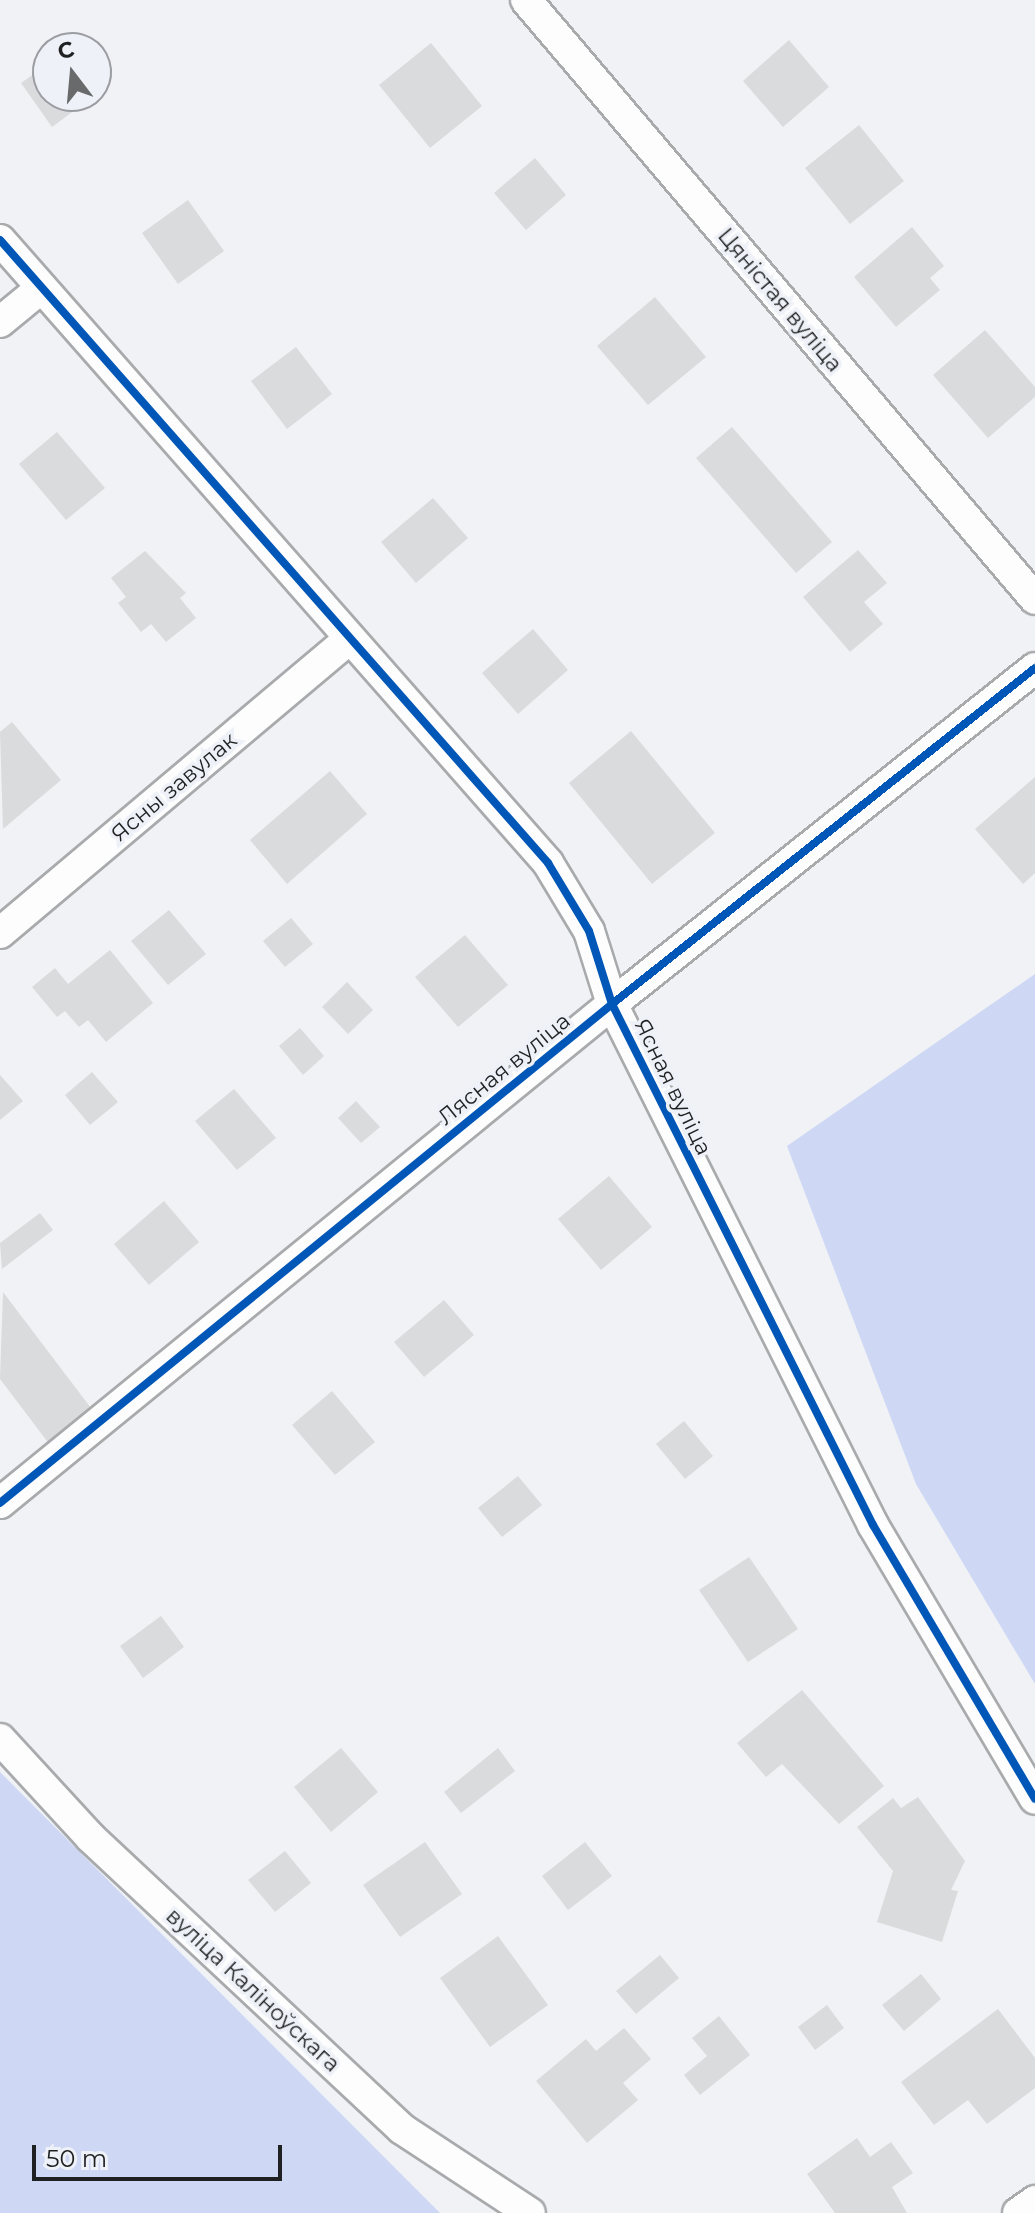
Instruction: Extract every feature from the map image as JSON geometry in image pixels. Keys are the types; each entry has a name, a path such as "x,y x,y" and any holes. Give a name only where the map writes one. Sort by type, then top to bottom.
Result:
{"street":[{"name":"Цяністая вуліца","path":"526,0 1035,599"},
{"name":"Ясная вуліца","path":"0,240 39,290 548,863 589,931 612,1004 873,1525 1035,1799"},
{"path":"0,322 39,290"},
{"name":"Ясны завулак","path":"0,933 348,640"},
{"name":"Лясная вуліца","path":"0,1503 612,1004 1035,668"},
{"name":"вуліца Каліноўскага","path":"0,1739 90,1837 402,2129 530,2213"},
{"path":"1018,2213 1035,2201"}],"shaded area":[{"path":"1035,974 1035,1684 916,1484 787,1146"},
{"path":"0,1772 440,2213 0,2213"}],"building":[{"path":"789,40 829,87 783,127 743,81"},
{"path":"431,43 482,106 430,148 379,85"},
{"path":"32,75 32,99 21,83"},
{"path":"41,112 72,112 52,127"},
{"path":"859,125 904,181 850,224 805,168"},
{"path":"535,158 566,195 526,230 494,193"},
{"path":"188,200 224,251 178,284 142,233"},
{"path":"912,227 944,266 930,278 940,290 896,327 854,277"},
{"path":"655,297 706,357 648,405 597,346"},
{"path":"985,330 1035,387 1035,397 988,438 933,375"},
{"path":"296,347 332,394 287,429 251,381"},
{"path":"732,427 832,542 796,573 696,458"},
{"path":"57,432 105,488 66,520 19,464"},
{"path":"433,498 468,538 416,583 381,542"},
{"path":"858,550 887,583 864,602 883,624 850,652 803,597"},
{"path":"145,551 186,593 180,598 196,618 166,642 151,624 141,632 118,603 126,597 111,578"},
{"path":"533,629 568,670 518,714 482,673"},
{"path":"12,722 61,780 3,829 0,732"},
{"path":"631,731 715,833 652,884 569,783"},
{"path":"330,771 367,814 287,884 250,840"},
{"path":"1035,777 1035,873 1023,884 975,829"},
{"path":"169,910 206,954 168,985 131,941"},
{"path":"291,918 313,944 285,967 263,941"},
{"path":"465,935 508,985 458,1027 415,977"},
{"path":"110,950 153,1003 106,1042 88,1020 79,1027 65,1011 57,1017 32,987 55,968 68,984"},
{"path":"347,982 373,1010 348,1034 322,1007"},
{"path":"300,1028 324,1056 303,1075 279,1046"},
{"path":"92,1072 118,1102 90,1125 65,1095"},
{"path":"0,1075 23,1101 0,1120"},
{"path":"234,1089 276,1138 237,1170 195,1121"},
{"path":"356,1101 380,1127 361,1143 338,1118"},
{"path":"609,1176 652,1227 601,1270 558,1219"},
{"path":"164,1201 199,1242 149,1285 114,1244"},
{"path":"40,1213 53,1230 2,1269 0,1243"},
{"path":"3,1292 94,1412 50,1445 0,1379"},
{"path":"444,1300 474,1335 424,1377 394,1342"},
{"path":"332,1391 375,1442 335,1475 292,1425"},
{"path":"684,1421 713,1456 685,1479 656,1444"},
{"path":"518,1476 542,1505 502,1537 478,1508"},
{"path":"749,1557 798,1629 748,1662 699,1590"},
{"path":"161,1616 184,1647 143,1678 120,1646"},
{"path":"802,1690 884,1786 839,1824 782,1764 766,1777 737,1743"},
{"path":"341,1748 378,1792 331,1832 294,1787"},
{"path":"498,1748 515,1771 461,1813 444,1792"},
{"path":"918,1797 965,1861 951,1890 958,1891 942,1942 877,1922 893,1871 857,1827 893,1798 901,1808"},
{"path":"425,1842 462,1894 400,1937 363,1885"},
{"path":"585,1842 612,1876 568,1910 542,1876"},
{"path":"285,1851 311,1883 275,1912 248,1880"},
{"path":"498,1936 548,2005 490,2047 440,1978"},
{"path":"660,1955 679,1978 636,2014 616,1991"},
{"path":"921,1974 941,1999 904,2031 882,2005"},
{"path":"827,2005 844,2028 815,2050 798,2027"},
{"path":"998,2009 1035,2058 1035,2088 987,2124 968,2100 934,2125 901,2082"},
{"path":"719,2016 750,2055 700,2095 684,2075 707,2056 692,2038"},
{"path":"624,2028 651,2059 623,2083 638,2100 587,2143 536,2081 586,2039 596,2051"},
{"path":"857,2138 870,2157 891,2142 913,2173 892,2187 907,2213 835,2213 807,2174"}],"cycle path":[{"path":"0,240 548,863 589,931 612,1004 873,1525 1035,1799"},
{"path":"0,1503 612,1004 1035,668"}]}
